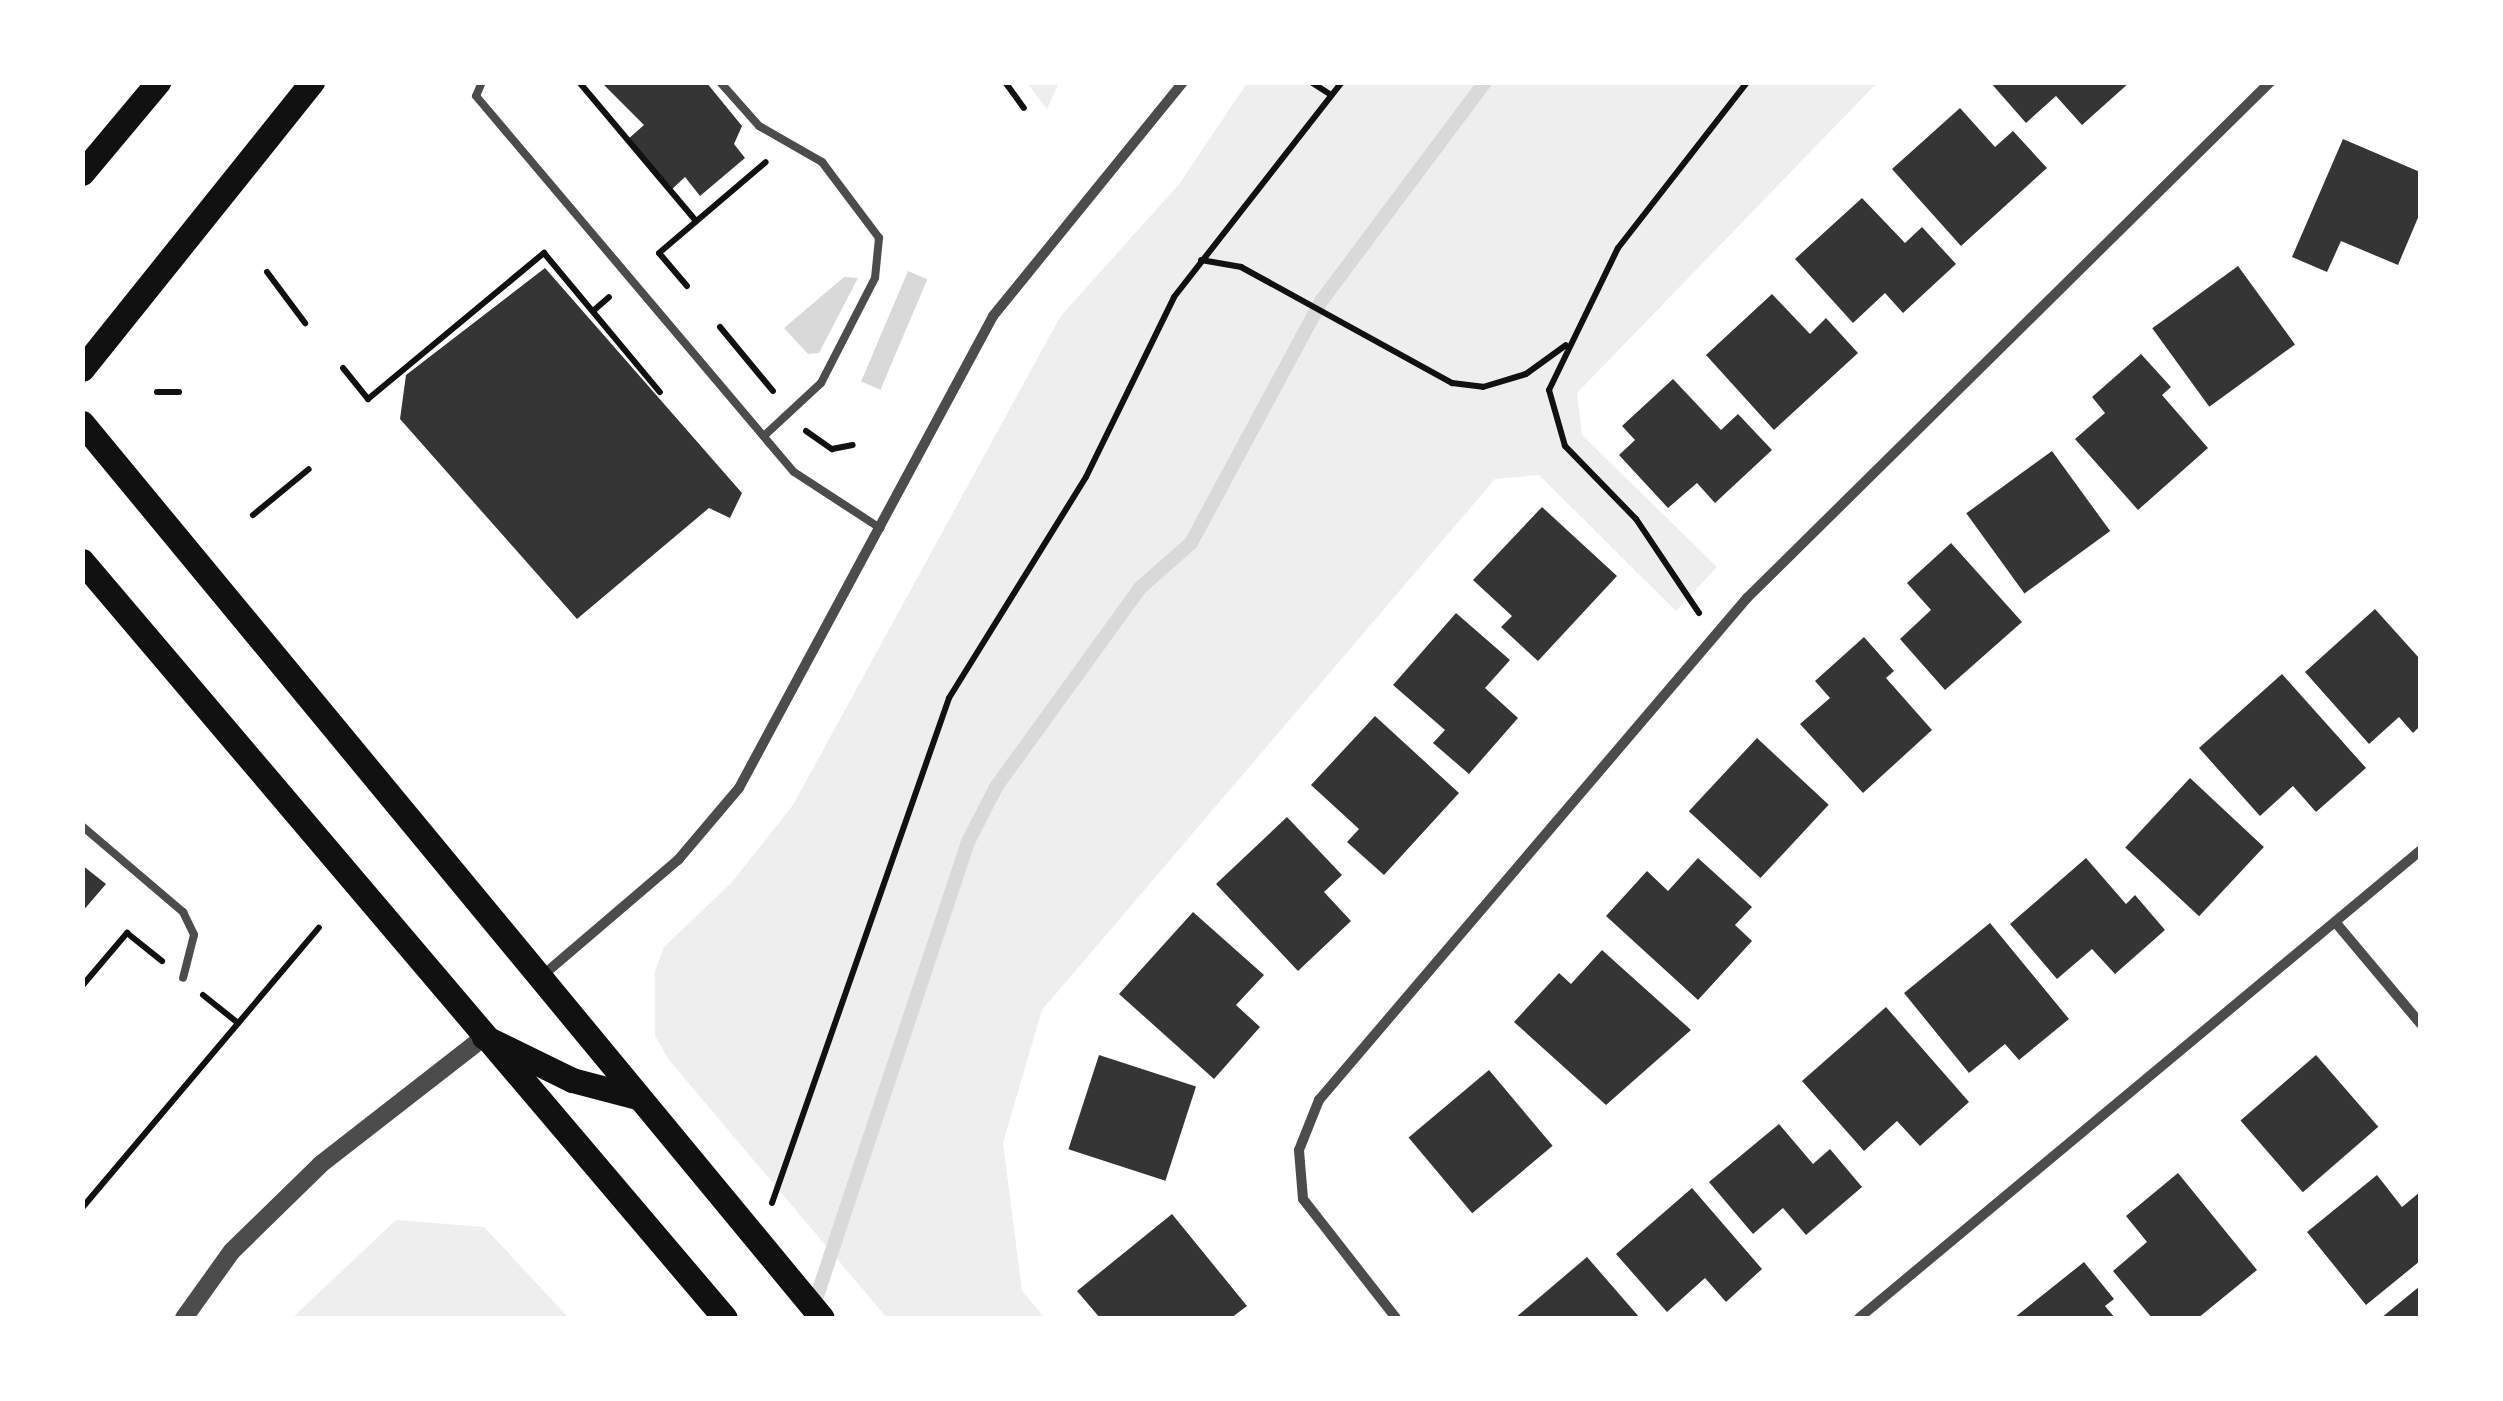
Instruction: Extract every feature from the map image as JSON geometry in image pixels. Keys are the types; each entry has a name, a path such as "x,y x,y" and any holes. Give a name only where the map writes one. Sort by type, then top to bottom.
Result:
{"main road":[{"path":"82,173 158,82"},
{"path":"82,369 312,82"},
{"path":"82,423 822,1318"},
{"path":"82,561 725,1318"},
{"path":"484,1037 572,1080 638,1097"}],"street":[{"path":"541,977 678,860 740,788 993,316 1182,82"},
{"path":"1396,1318 1302,1198 1304,1128 1714,634 2270,82"},
{"path":"1859,1318 2420,851"},
{"path":"2336,923 2420,1022"},
{"path":"184,1318 232,1251 321,1164 484,1037"}],"lane":[{"path":"482,82 476,96 794,472 880,528"},
{"path":"720,82 759,126 822,162 879,238 875,278 821,382 764,436"},
{"path":"82,826 184,912 194,935 183,978"}],"path":[{"path":"1005,82 1024,108"},
{"path":"1311,82 1331,95"},
{"path":"770,1210 948,698 1086,477 1201,260 1342,82"},
{"path":"1714,634 1636,519 1555,428 1549,390 1566,344 1645,208 1748,82"},
{"path":"581,83 696,221"},
{"path":"687,286 659,253 767,162"},
{"path":"343,368 368,399 544,253 660,392"},
{"path":"1201,260 1242,267 1452,383 1483,387 1526,374 1566,344"},
{"path":"267,272 305,323"},
{"path":"593,311 609,297"},
{"path":"720,327 780,400"},
{"path":"158,392 179,392"},
{"path":"804,428 832,449 853,445"},
{"path":"253,516 309,470"},
{"path":"82,1208 319,928"},
{"path":"82,986 127,933 163,961"},
{"path":"202,994 238,1023"}],"shaded area":[{"path":"1027,83 1059,83 1047,109"},
{"path":"1247,83 1877,83 1577,393 1582,435 1717,567 1676,611 1539,475 1495,479 1042,1010 1003,1143 1022,1291 1045,1318 887,1318 669,1060 655,1036 655,971 664,947 732,882 793,805 1060,317 1180,183"},
{"path":"908,271 927,279 880,390 861,381"},
{"path":"844,277 858,278 819,353 808,354 784,328"},
{"path":"396,1220 484,1227 569,1318 292,1318"}],"building":[{"path":"601,82 706,82 742,126 734,144 745,158 700,196 685,177 670,191 627,140 644,125"},
{"path":"1990,82 2130,82 2082,125 2056,96 2026,123"},
{"path":"1960,108 1995,147 2013,131 2047,168 1961,246 1892,169"},
{"path":"2343,139 2420,172 2420,213 2398,265 2341,241 2327,272 2292,257"},
{"path":"1862,198 1905,243 1922,227 1956,264 1903,313 1885,293 1853,323 1795,259"},
{"path":"2238,266 2295,344 2209,407 2152,328"},
{"path":"545,268 742,493 730,518 709,508 577,619 400,419 406,375"},
{"path":"1772,294 1810,334 1826,318 1858,353 1774,430 1706,355"},
{"path":"2141,354 2171,387 2162,395 2208,448 2138,510 2075,439 2105,413 2092,397"},
{"path":"1673,379 1721,430 1738,414 1772,450 1715,503 1697,483 1668,508 1619,455 1635,440 1622,426"},
{"path":"2052,451 2110,531 2024,593 1966,513"},
{"path":"1542,507 1617,576 1538,661 1501,627 1512,616 1473,580"},
{"path":"1951,543 2022,622 1945,690 1900,639 1931,610 1907,583"},
{"path":"2375,609 2420,659 2420,726 2413,733 2399,717 2369,744 2305,672"},
{"path":"1456,613 1510,660 1485,688 1518,718 1469,774 1433,743 1445,730 1393,685"},
{"path":"1864,637 1894,671 1886,678 1932,730 1863,793 1800,724 1830,698 1815,681"},
{"path":"2282,674 2366,768 2316,812 2293,786 2260,816 2199,748"},
{"path":"1375,716 1459,793 1384,875 1347,842 1359,829 1311,785"},
{"path":"1757,738 1829,805 1760,878 1689,811"},
{"path":"2190,778 2264,847 2199,916 2125,847"},
{"path":"1287,817 1342,875 1324,892 1351,921 1298,971 1216,884"},
{"path":"1698,858 1752,907 1735,925 1752,941 1698,1000 1606,916 1647,871 1668,891"},
{"path":"2086,858 2126,904 2135,895 2165,930 2115,974 2092,949 2057,979 2010,924"},
{"path":"82,865 106,884 82,912"},
{"path":"1193,912 1264,975 1236,1005 1260,1027 1214,1079 1119,994"},
{"path":"1990,923 2069,1019 2019,1060 2005,1044 1969,1073 1904,993"},
{"path":"1602,950 1691,1030 1606,1105 1514,1022 1559,973 1571,984"},
{"path":"1886,1007 1969,1102 1920,1146 1897,1121 1864,1151 1802,1081"},
{"path":"1099,1055 1196,1087 1165,1181 1068,1149"},
{"path":"2316,1055 2378,1127 2303,1192 2241,1121"},
{"path":"1489,1070 1553,1146 1472,1213 1409,1137"},
{"path":"1779,1124 1813,1164 1830,1149 1862,1187 1806,1235 1783,1208 1753,1234 1709,1182"},
{"path":"2178,1173 2257,1270 2198,1318 2152,1318 2113,1271 2147,1242 2126,1216"},
{"path":"2377,1175 2402,1207 2420,1192 2420,1261 2366,1305 2307,1232"},
{"path":"1692,1188 1762,1269 1726,1302 1705,1278 1667,1312 1616,1254"},
{"path":"1172,1214 1247,1306 1231,1318 1100,1318 1077,1291"},
{"path":"1587,1257 1640,1318 1515,1318"},
{"path":"2084,1262 2114,1299 2105,1306 2115,1318 2014,1318"},
{"path":"2420,1286 2420,1318 2381,1318"}],"waterway":[{"path":"813,1308 967,844 996,787 1140,588 1191,543 1322,300 1485,82"}]}
